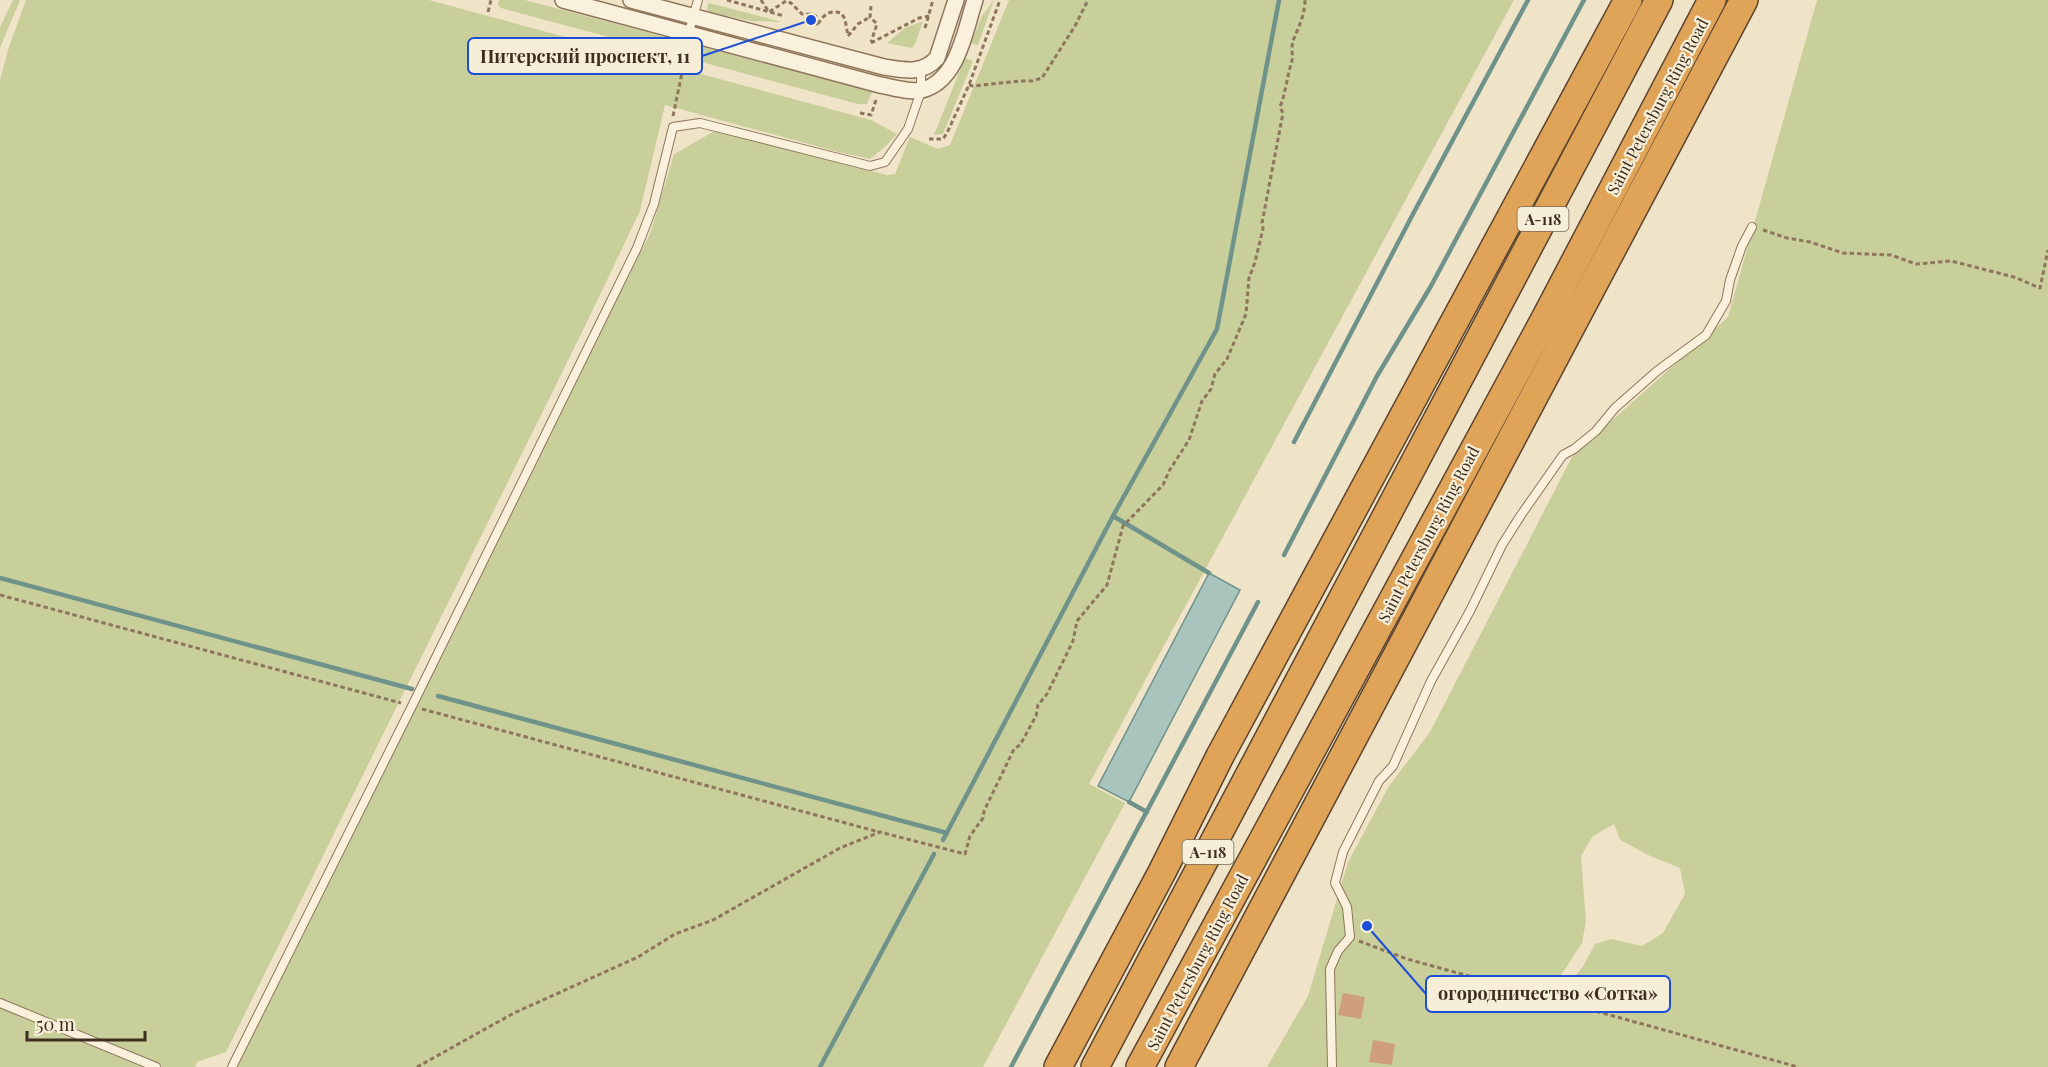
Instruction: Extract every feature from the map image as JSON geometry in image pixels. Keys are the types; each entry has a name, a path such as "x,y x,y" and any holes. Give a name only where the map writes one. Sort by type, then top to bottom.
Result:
{"highway":[{"path":"1058,1067 1162,872 1220,756 1628,0"},
{"name":"А-118","path":"1095,1067 1659,0"},
{"name":"Saint Petersburg Ring Road","path":"1140,1067 1546,317 1712,0"},
{"path":"1179,1067 1744,0"},
{"path":"1546,317 1721,45"},
{"path":"1162,872 1321,638"}],"street":[{"path":"563,0 880,85 921,91 940,80 953,64 975,0"},
{"path":"631,0 884,67 903,70 921,70 937,58 956,0"}],"lane":[{"path":"689,32 698,0"},
{"path":"232,1067 637,248 654,204 674,127 700,123 870,166 885,162 908,129 921,91 921,70"},
{"path":"1332,1067 1330,969 1338,951 1350,937 1347,906 1335,883 1343,852 1379,781 1393,766 1431,681 1470,611 1502,545 1521,515 1563,455 1574,449 1596,430 1615,408 1657,371 1706,334 1726,301 1730,280 1742,246 1752,227"},
{"path":"0,1003 156,1067"}],"path":[{"path":"488,12 491,0"},
{"path":"728,0 784,16"},
{"path":"761,0 769,12"},
{"path":"925,28 933,0"},
{"path":"929,139 943,140 947,133 969,85 1000,0"},
{"path":"969,85 1032,81 1042,78 1075,26 1088,0"},
{"path":"0,595 965,854 970,836 983,818 984,811 1014,749 1020,745 1036,716 1038,705 1047,694 1073,641 1077,621 1107,585 1123,526 1163,485 1169,471 1184,450 1202,401 1211,389 1215,374 1227,359 1246,314 1249,278 1263,229 1262,222 1283,113 1280,107 1292,61 1293,42 1297,36 1305,0"},
{"path":"769,12 786,1 802,14 816,16 817,26 826,14 837,11 845,19 848,36 858,24 870,17"},
{"path":"870,17 871,6"},
{"path":"870,17 877,24 871,43 919,18 929,16"},
{"path":"674,127 676,99 684,63"},
{"path":"860,113 872,115 878,93"},
{"path":"1752,227 1843,253 1891,255 1916,264 1951,261 2014,277 2040,288 2048,250"},
{"path":"417,1067 514,1013 638,957 675,934 713,920 840,848 880,832"},
{"path":"1350,937 1407,959 1798,1067"}],"green space":[{"path":"13,0 20,0 0,48 0,27"},
{"path":"26,0 429,0 871,120 897,134 870,159 665,105 640,211 587,322 226,1052 197,1062 195,1067 0,1067 0,80"},
{"path":"499,0 525,0 872,92 867,104 858,104 501,8 498,5"},
{"path":"994,0 978,45 971,43 982,16"},
{"path":"1009,0 1514,0 1089,784 1125,803 983,1067 234,1067 561,407 650,234 674,154 715,131 887,175 895,174 910,137 938,149 950,145"},
{"path":"1817,0 2048,0 2048,1067 1267,1067 1308,996 1348,862 1389,786 1430,732 1573,455 1728,317","holes":["1614,824 1620,840 1680,868 1685,894 1663,933 1642,946 1611,939 1595,944 1582,968 1572,979 1560,977 1582,943 1586,921 1581,856 1593,836"]},
{"path":"709,2 782,22 751,21 708,12"},
{"path":"923,21 912,48 887,43 905,28"},
{"path":"965,58 973,61 943,134 934,135"}],"water":[{"path":"1209,573 1240,590 1129,802 1098,786"}],"building":[{"path":"1343,993 1365,997 1361,1019 1338,1015"},
{"path":"1373,1040 1395,1044 1392,1065 1369,1062"}],"waterway":[{"path":"943,840 1113,516 1217,329 1279,0"},
{"path":"1294,442 1528,0"},
{"path":"1284,555 1377,376 1431,286 1584,0"},
{"path":"1113,516 1209,573"},
{"path":"0,578 412,689"},
{"path":"1011,1067 1258,602"},
{"path":"438,696 947,833"},
{"path":"1129,802 1147,812"},
{"path":"820,1067 934,854"}],"place":[{"name":"Питерский проспект, 11","path":"811,20"},
{"name":"огородничество «Сотка»","path":"1367,926"}]}
